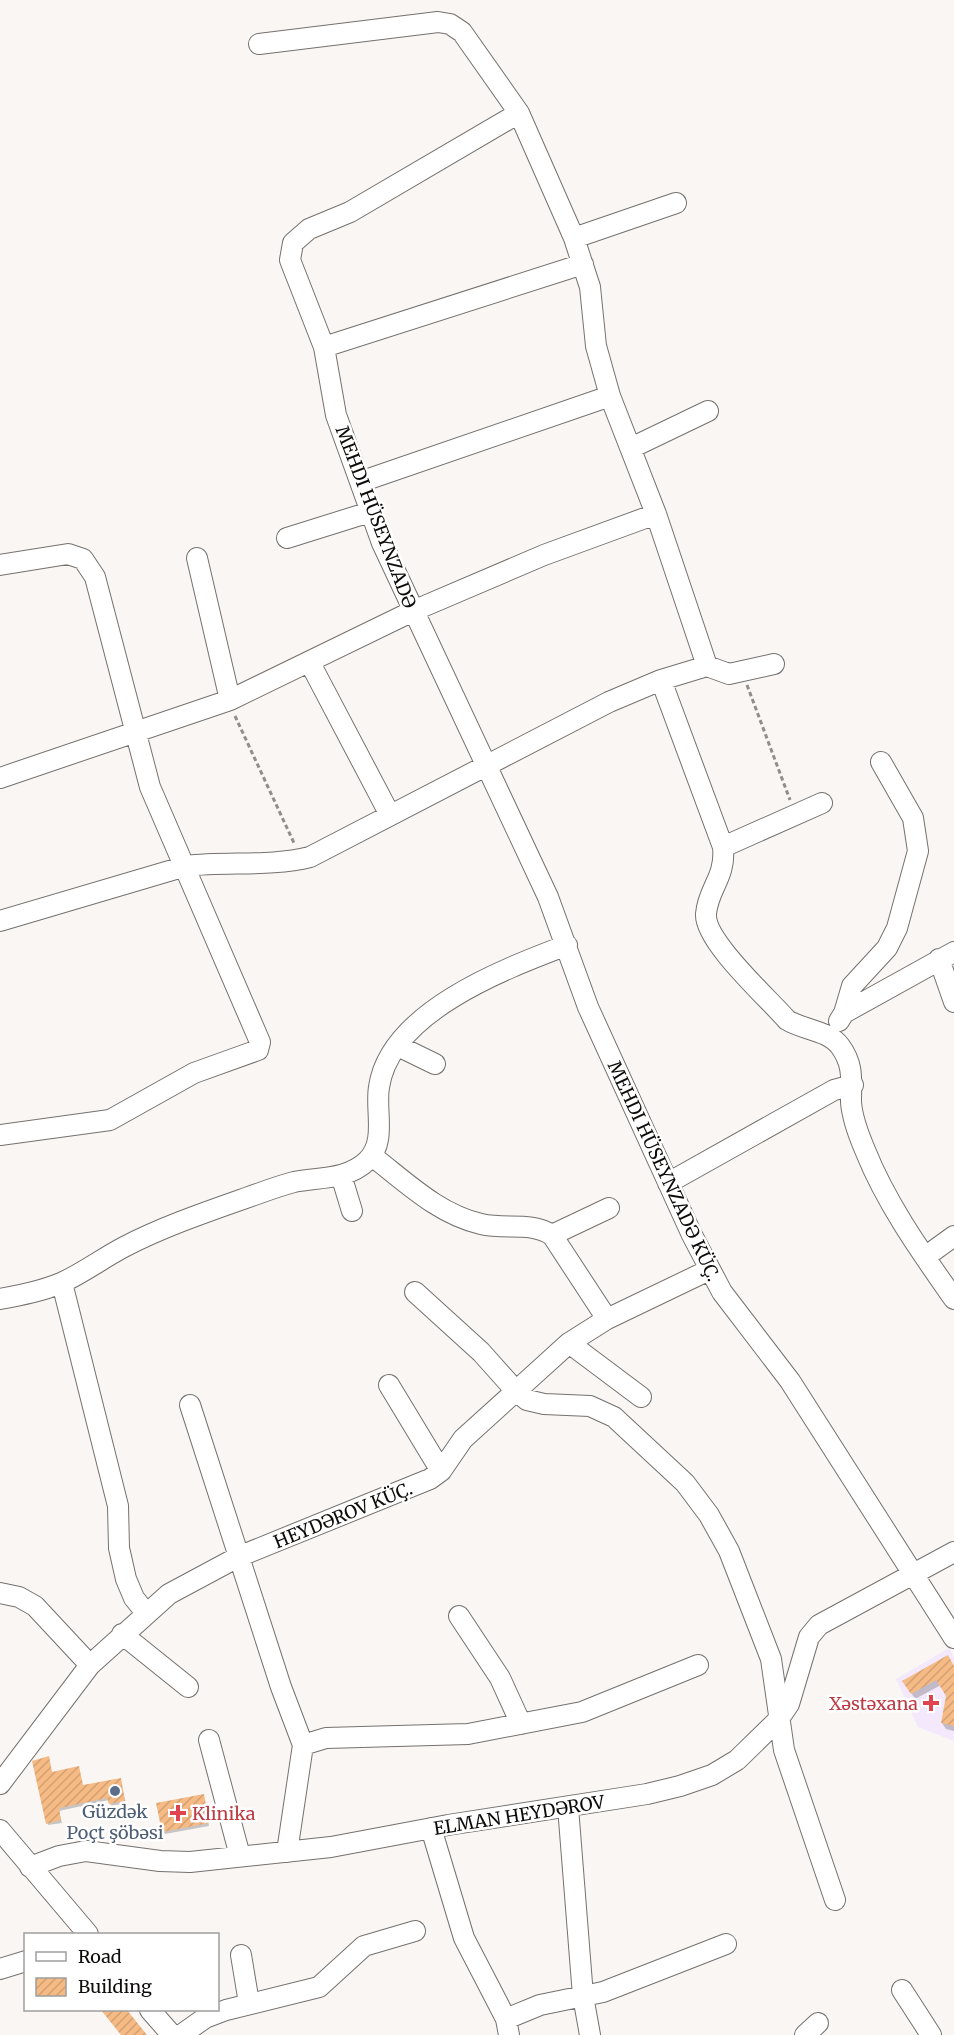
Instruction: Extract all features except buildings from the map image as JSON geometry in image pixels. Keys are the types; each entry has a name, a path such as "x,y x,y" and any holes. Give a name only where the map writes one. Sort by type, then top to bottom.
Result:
{"street":[{"path":"259,44 438,22 450,24 462,32 519,112 574,237 590,287 596,346 610,396 656,514 707,666"},
{"name":"MEHDI HÜSEYNZADƏ","path":"485,766 370,512 336,415 324,347 290,260 293,243 309,229 350,212 519,112"},
{"path":"574,237 676,202"},
{"path":"324,347 583,264"},
{"path":"360,482 610,396"},
{"path":"631,448 708,411"},
{"path":"287,538 370,512"},
{"path":"0,778 230,700 413,611 544,555 656,514"},
{"path":"0,565 68,554 83,559 95,578 150,787 260,1042 258,1050 194,1073 110,1120 0,1135"},
{"path":"197,558 230,700"},
{"path":"310,663 390,815"},
{"path":"0,921 186,867 210,863 270,863 298,860 324,850 609,702 661,680 707,666 729,674 774,664"},
{"path":"661,680 723,847 722,875 708,904 705,917 708,928 717,943 788,1020 799,1027 830,1037 847,1056 852,1070 851,1103 864,1150 925,1257 954,1299"},
{"path":"830,1037 844,1013 852,986 886,948 897,928 918,851 913,818 881,762"},
{"name":"MEHDI HÜSEYNZADƏ KÜÇ.","path":"485,766 548,897 588,1007 709,1270 736,1311 790,1381 954,1638"},
{"path":"723,847 822,803"},
{"path":"0,1299 62,1283 125,1246 295,1182 341,1175 355,1170 372,1156 378,1140 379,1087 383,1073 398,1046 415,1023 430,1011 532,958 567,945"},
{"path":"844,1013 946,956 954,1002"},
{"path":"398,1046 435,1064"},
{"path":"668,1183 834,1090 853,1085"},
{"path":"372,1156 442,1210 481,1224 539,1227 552,1235 607,1319"},
{"path":"341,1175 352,1210"},
{"path":"552,1235 609,1208"},
{"path":"925,1257 954,1236"},
{"name":"HEYDƏROV KÜÇ.","path":"0,1784 90,1665 169,1594 238,1557 416,1486 441,1471 463,1439 569,1343 607,1319 709,1270"},
{"path":"62,1283 118,1506 119,1548 126,1579 134,1598 146,1613"},
{"path":"415,1292 482,1352 515,1390 527,1400 544,1404 590,1406 614,1418 685,1483 709,1515 729,1551 756,1613 771,1659 784,1750 835,1900"},
{"path":"569,1343 641,1397"},
{"path":"389,1385 441,1471"},
{"path":"190,1405 281,1687 303,1745 287,1852"},
{"name":"ELMAN HEYDƏROV","path":"30,1867 59,1856 86,1851 160,1862 204,1862 331,1847 430,1828 647,1794 712,1775 758,1742 778,1720 789,1704 809,1637 819,1625 954,1552"},
{"path":"0,1593 19,1597 35,1606 90,1665"},
{"path":"459,1616 500,1678 521,1724"},
{"path":"122,1634 188,1688"},
{"path":"303,1745 326,1738 468,1734 582,1713 698,1665"},
{"path":"209,1740 240,1856"},
{"path":"568,1807 583,1996 590,2035"},
{"path":"430,1828 464,1938 507,2027 540,2005 603,1992 726,1944"},
{"path":"0,1830 83,1933"},
{"path":"181,2035 205,2018 249,2003 319,1987 364,1946 415,1931"},
{"path":"241,1955 249,2003"},
{"path":"0,1969 24,1962"},
{"path":"902,1990 931,2035"},
{"path":"151,2011 172,2035"}],"path":[{"path":"742,672 797,816"},
{"path":"230,700 237,721 291,833 298,860"}],"shaded area":[{"name":"Xəstəxana","path":"949,1648 954,1657 954,1741 918,1727 896,1679"}],"place":[{"name":"Xəstəxana","path":"931,1703"},
{"name":"Güzdək Poçt şöbəsi","path":"115,1791"},
{"name":"Klinika","path":"178,1813"}]}
